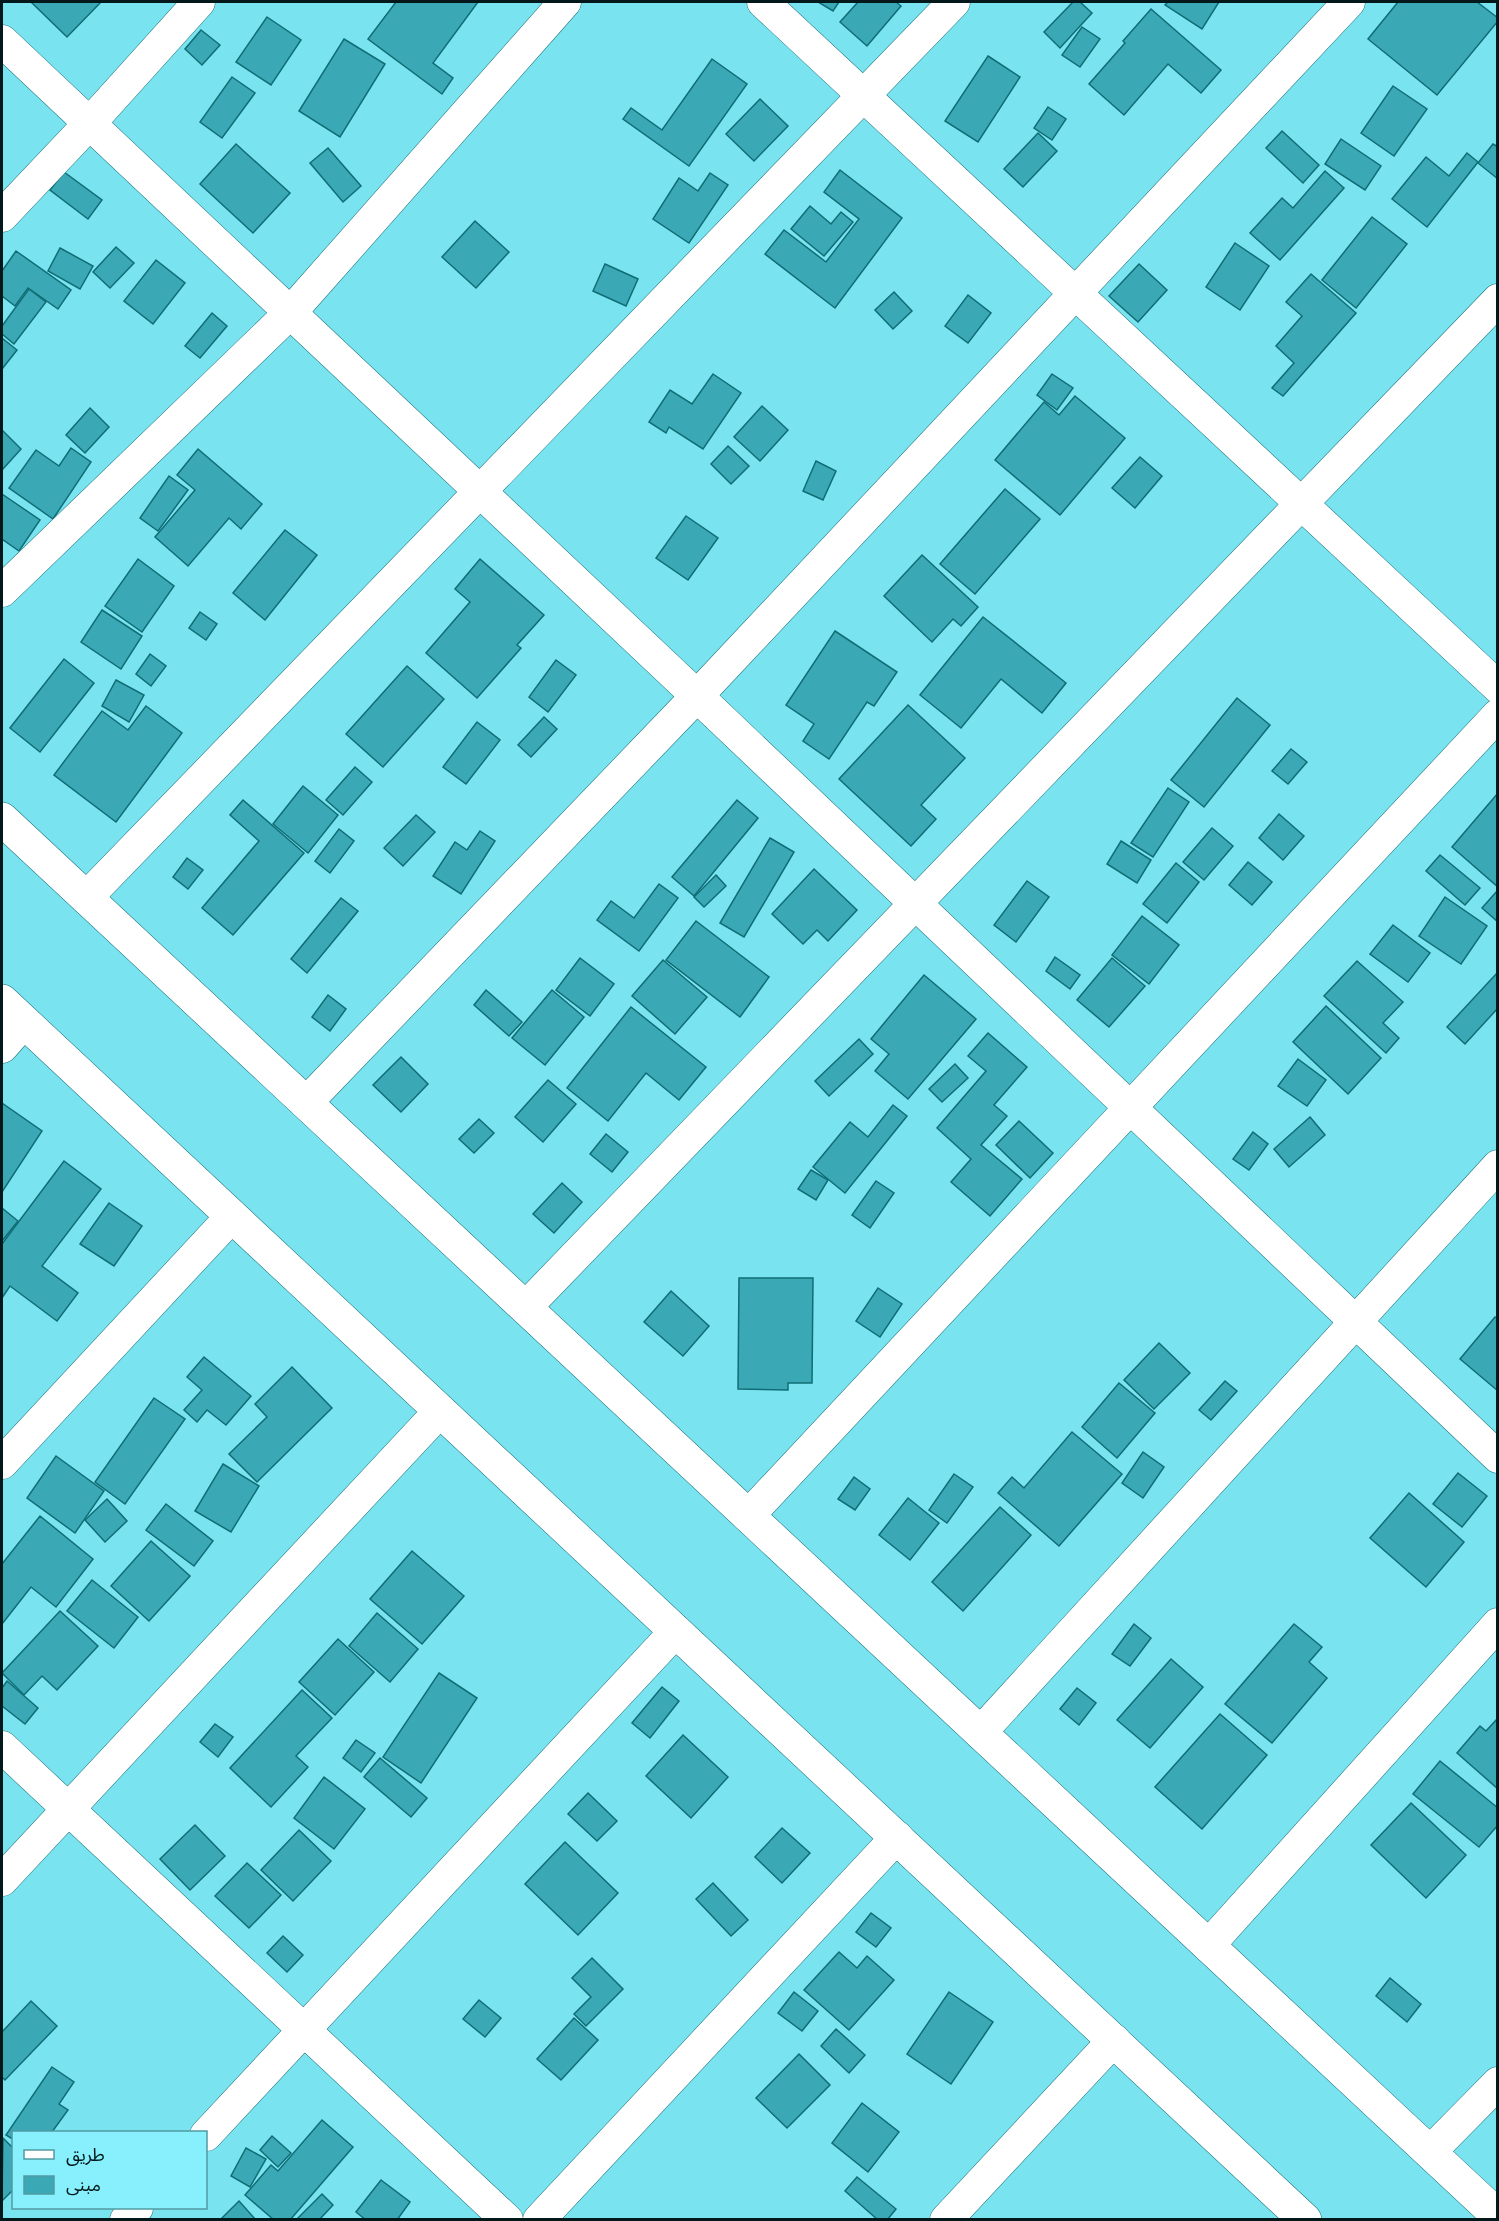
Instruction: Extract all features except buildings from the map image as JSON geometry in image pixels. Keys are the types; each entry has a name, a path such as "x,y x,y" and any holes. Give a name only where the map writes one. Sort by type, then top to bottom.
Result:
{"street":[{"path":"2,216 90,124 199,2"},
{"path":"2,591 290,313 565,2"},
{"path":"763,2 1497,687"},
{"path":"86,898 954,2"},
{"path":"306,1103 697,696 1349,2"},
{"path":"2,41 697,696 1497,1457"},
{"path":"525,1308 1497,300"},
{"path":"748,1516 1497,715"},
{"path":"2,819 1497,2216"},
{"path":"2,1047 13,1012 1305,2220"},
{"path":"980,1732 1497,1166"},
{"path":"2,1463 232,1216"},
{"path":"2,1880 440,1411"},
{"path":"1208,1946 1497,1624"},
{"path":"207,2134 676,1631"},
{"path":"2,1747 507,2220"},
{"path":"539,2220 897,1837"},
{"path":"946,2220 1114,2040"},
{"path":"1430,2152 1497,2083"}]}
